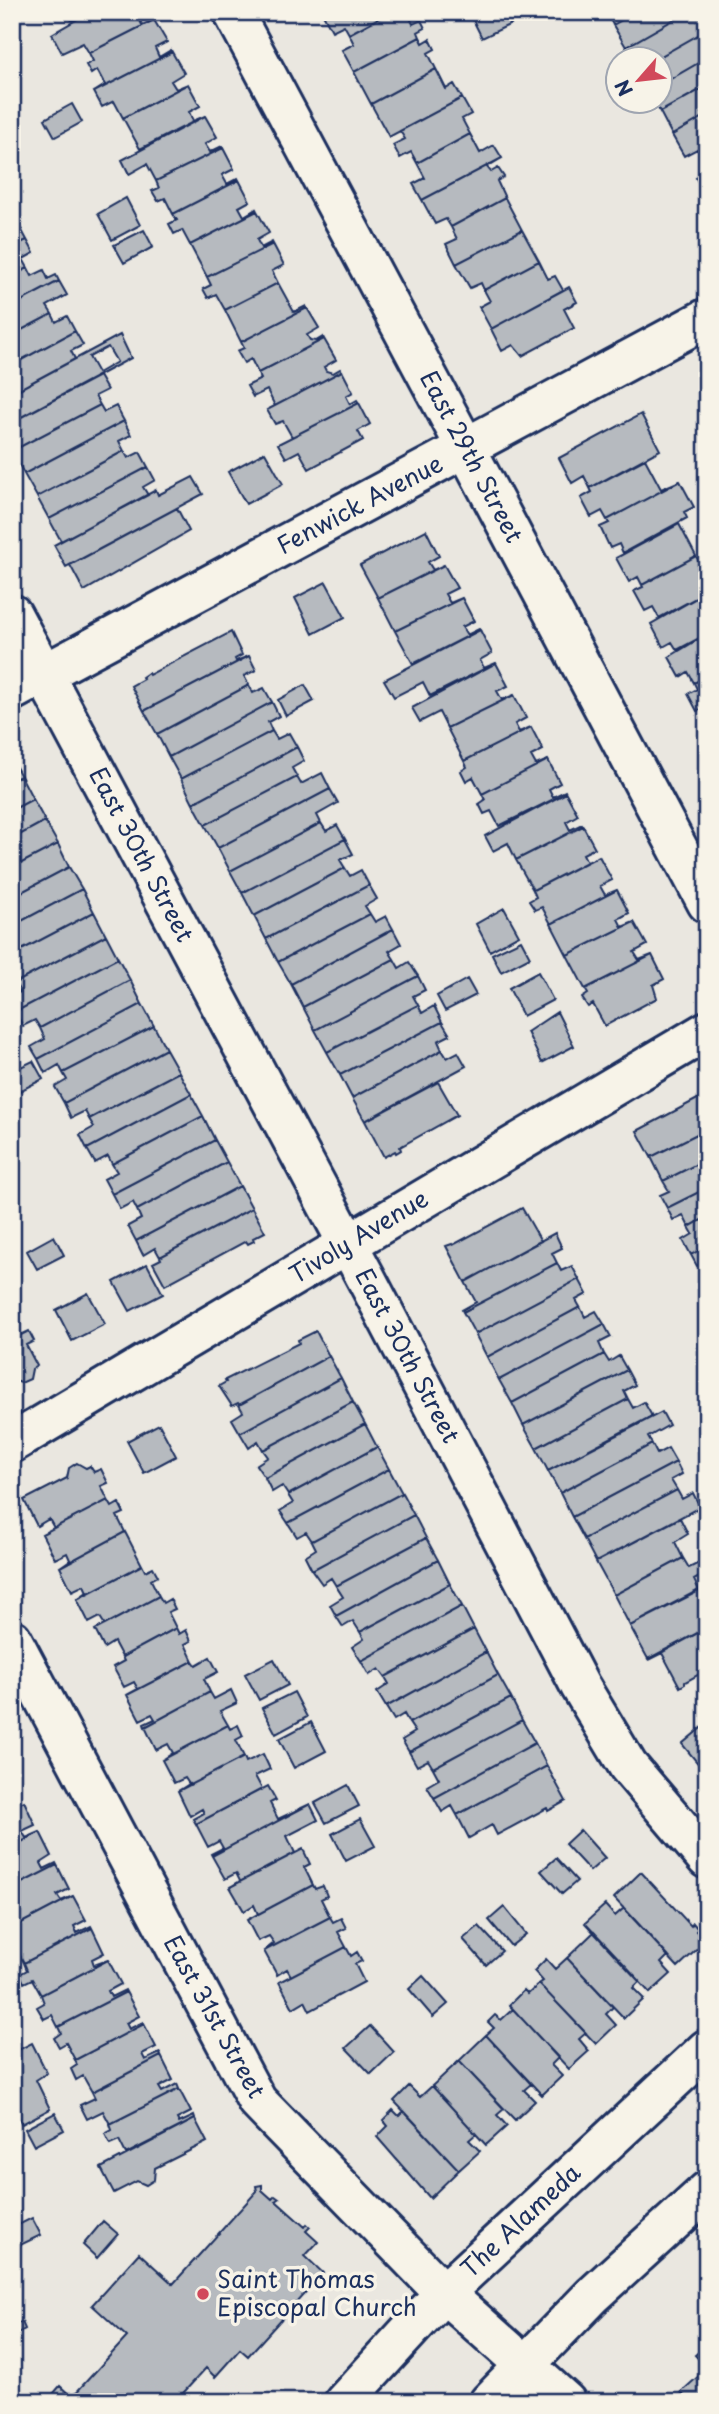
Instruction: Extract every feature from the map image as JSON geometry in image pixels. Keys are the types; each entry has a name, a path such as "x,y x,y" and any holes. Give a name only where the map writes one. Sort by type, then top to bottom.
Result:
{"street":[{"name":"East 29th Street","path":"233,12 707,903"},
{"name":"Fenwick Avenue","path":"28,683 707,318"},
{"name":"East 30th Street","path":"12,614 28,683 348,1244 580,1686 628,1766 707,1859"},
{"name":"Tivoly Avenue","path":"12,1443 707,1031"},
{"name":"East 31st Street","path":"12,1639 257,2101 444,2293 566,2402"},
{"name":"The Alameda","path":"344,2402 444,2293 707,2049"},
{"path":"489,2402 592,2296 707,2191"}],"building":[{"path":"67,12 90,12 72,21"},
{"path":"90,12 145,12 138,16 142,25 154,20 89,53 83,43 62,53 52,34"},
{"path":"322,12 390,12 349,34 344,25 332,31"},
{"path":"390,12 407,12 413,24 421,20 425,28 418,32 420,37 354,72 342,50 354,44 349,34"},
{"path":"469,12 505,12 511,24 482,38"},
{"path":"606,12 636,12 613,25"},
{"path":"636,12 687,12 628,46 613,25"},
{"path":"687,12 707,12 707,30 674,49 674,46 628,46"},
{"path":"154,20 167,42 155,48 159,57 171,50 172,52 94,92 105,85 97,70 91,74 86,65 93,61 89,53"},
{"path":"707,30 707,58 674,77 674,49"},
{"path":"420,37 423,43 430,39 435,49 428,53 436,69 371,104 354,72"},
{"path":"172,52 184,73 171,81 176,89 188,84 123,118 114,101 102,107 94,92"},
{"path":"707,58 707,86 674,104 674,77"},
{"path":"436,69 446,89 454,84 462,98 389,137 371,104"},
{"path":"188,84 200,106 189,112 193,121 205,116 140,149 123,118"},
{"path":"707,86 707,115 672,135 662,116 674,116 674,104"},
{"path":"462,98 471,114 462,119 470,134 417,163 411,152 400,158 393,145 405,139 400,131"},
{"path":"72,104 82,122 55,137 45,119"},
{"path":"707,115 707,144 684,156 672,135"},
{"path":"205,116 217,137 205,144 210,152 222,146 223,148 156,181 147,164 129,174 122,160"},
{"path":"470,134 480,153 494,145 502,158 422,200 413,184 425,178 417,163"},
{"path":"707,144 707,166 698,149"},
{"path":"223,148 234,169 222,175 227,184 238,178 239,180 173,214 165,198 158,201 152,191 159,188 156,181"},
{"path":"502,158 487,167 491,172 498,168 504,177 497,181 505,198 451,227 446,219 435,224 422,200"},
{"path":"707,172 707,199 696,178"},
{"path":"239,180 250,201 239,207 244,216 256,209 257,211 190,245 182,230 174,234 169,224 177,220 173,214"},
{"path":"126,198 140,225 112,240 98,214"},
{"path":"505,198 522,230 456,264 446,244 457,239 451,227"},
{"path":"257,211 269,233 257,240 261,248 272,242 273,244 207,277 190,245"},
{"path":"19,225 27,240 12,247 12,228"},
{"path":"144,230 153,247 124,263 114,245"},
{"path":"522,230 539,261 484,290 481,283 470,288 456,264"},
{"path":"27,240 34,253 23,259 28,268 12,276 12,247"},
{"path":"273,244 284,265 272,271 278,283 225,310 216,294 208,298 203,289 211,285 207,277"},
{"path":"539,261 548,279 555,276 563,290 491,329 479,307 490,301 484,290"},
{"path":"28,268 32,276 44,270 48,279 56,275 59,281 12,306 12,276"},
{"path":"59,281 67,295 47,306 52,314 12,335 12,306"},
{"path":"278,283 294,312 306,306 307,308 241,342 225,310"},
{"path":"569,287 577,302 564,309 574,328 522,356 513,345 502,351 491,329"},
{"path":"307,308 319,328 307,335 310,340 324,339 258,373 251,359 244,363 237,351 244,348 241,342"},
{"path":"52,314 56,322 67,316 75,331 12,365 12,335"},
{"path":"75,331 83,345 71,351 75,359 12,393 12,365"},
{"path":"120,335 131,358 12,422 12,393","holes":["108,347 117,362 98,373 89,357"]},
{"path":"324,339 336,360 324,367 326,371 342,371 275,406 267,390 253,397 247,386 261,379 258,373"},
{"path":"342,371 353,392 346,396 350,404 357,400 359,403 292,437 283,421 275,424 267,410"},
{"path":"99,376 107,390 95,396 100,405 12,451 12,422"},
{"path":"359,403 370,424 358,431 363,440 309,469 299,451 286,458 278,444"},
{"path":"100,405 104,412 116,406 124,421 24,474 12,451"},
{"path":"641,414 660,450 590,488 584,476 572,483 559,458"},
{"path":"124,421 131,435 119,441 124,451 37,497 24,474"},
{"path":"124,451 128,458 140,452 148,467 49,519 37,497"},
{"path":"265,452 283,484 246,504 228,472"},
{"path":"645,459 661,489 680,481 607,520 602,511 591,517 581,498 592,492 590,488"},
{"path":"148,467 155,480 143,487 148,495 61,541 49,519"},
{"path":"193,477 203,494 66,567 54,545 156,490 158,495"},
{"path":"680,481 694,507 684,512 687,518 623,553 619,544 610,548 600,527 609,523 607,520"},
{"path":"177,508 189,531 84,591 70,565"},
{"path":"679,524 696,556 642,585 638,577 629,582 616,558"},
{"path":"426,530 439,556 428,562 433,570 444,565 378,598 360,565"},
{"path":"696,556 707,576 707,592 659,618 653,607 645,611 634,591"},
{"path":"444,565 457,588 445,594 450,603 462,598 395,631 378,598"},
{"path":"326,582 345,617 313,634 295,598"},
{"path":"707,592 707,634 677,650 672,642 663,647 651,624"},
{"path":"462,598 474,621 462,627 467,635 480,630 413,664 395,631"},
{"path":"480,630 492,653 480,660 484,668 496,663 430,696 423,682 394,697 384,680"},
{"path":"231,632 242,655 235,659 236,661 249,656 144,711 131,686 148,673 149,675"},
{"path":"707,634 707,676 694,683 688,672 680,677 669,657"},
{"path":"249,656 256,670 244,676 249,685 157,734 144,711"},
{"path":"496,663 508,686 497,691 502,700 514,695 447,728 439,712 420,722 412,708"},
{"path":"707,676 707,707 697,711 688,694 697,689 694,683"},
{"path":"249,685 253,693 264,688 272,702 169,757 157,734"},
{"path":"305,685 314,701 286,716 278,700"},
{"path":"514,695 526,718 515,724 519,732 531,727 464,761 447,728"},
{"path":"272,702 279,716 268,722 272,731 181,779 169,757"},
{"path":"531,727 543,750 531,756 536,765 548,760 482,794 473,777 466,781 461,771 467,767 464,761"},
{"path":"272,731 277,739 289,733 297,747 193,803 181,779"},
{"path":"297,747 304,761 292,768 297,777 205,825 193,803"},
{"path":"12,760 21,776 12,780"},
{"path":"548,760 560,783 549,789 553,797 565,791 566,793 499,826 491,811 484,814 479,804 485,800 482,794"},
{"path":"322,773 330,789 218,848 205,825 297,777 301,784"},
{"path":"21,776 33,799 12,810 12,780"},
{"path":"330,789 338,803 317,815 321,823 230,871 218,848"},
{"path":"566,793 578,815 566,822 570,830 582,824 583,826 516,860 508,843 493,851 485,836"},
{"path":"33,799 45,821 12,839 12,810"},
{"path":"45,821 58,844 12,868 12,839"},
{"path":"321,823 326,831 337,825 345,839 242,893 230,871"},
{"path":"583,826 595,848 583,854 587,862 533,890 516,860"},
{"path":"345,839 353,854 340,860 345,868 254,916 242,893"},
{"path":"58,844 69,867 12,897 12,868"},
{"path":"599,856 612,880 600,886 605,895 617,890 551,924 542,907 535,910 529,901 536,897 533,890"},
{"path":"69,867 82,889 12,926 12,897"},
{"path":"345,868 350,876 361,870 369,885 266,939 254,916"},
{"path":"369,885 377,899 365,906 370,914 278,962 266,939"},
{"path":"82,889 94,912 12,955 12,926"},
{"path":"617,890 629,913 618,919 622,927 634,922 567,955 551,924"},
{"path":"504,908 519,935 490,951 476,924"},
{"path":"94,912 106,935 15,983 12,977 12,955"},
{"path":"370,914 375,922 386,916 393,929 291,984 278,962"},
{"path":"634,922 647,945 634,952 639,960 652,955 585,989 567,955"},
{"path":"393,929 401,944 389,951 394,959 303,1007 291,984"},
{"path":"106,935 118,958 15,1012 12,996 20,992 15,983"},
{"path":"521,940 530,957 501,972 492,954"},
{"path":"652,955 664,979 653,985 657,998 605,1026 593,1004 588,1007 582,998 588,994 585,989"},
{"path":"118,958 130,980 40,1028 35,1020 23,1026 15,1012"},
{"path":"394,959 399,968 409,962 418,976 315,1030 303,1007"},
{"path":"538,972 553,1000 523,1016 509,988"},
{"path":"418,976 425,990 413,996 418,1005 327,1052 315,1030"},
{"path":"467,979 476,995 445,1011 437,996"},
{"path":"130,980 142,1004 38,1059 31,1047 45,1039 40,1028"},
{"path":"142,1004 154,1026 63,1073 59,1065 45,1073 38,1059"},
{"path":"418,1005 422,1013 434,1006 442,1022 340,1075 327,1052"},
{"path":"557,1012 574,1046 542,1063 527,1032"},
{"path":"442,1022 450,1035 438,1041 442,1050 352,1098 340,1075"},
{"path":"154,1026 166,1049 64,1103 55,1087 67,1080 63,1073"},
{"path":"166,1049 179,1072 89,1119 85,1111 71,1118 64,1103"},
{"path":"442,1050 447,1058 458,1052 466,1066 365,1121 352,1098"},
{"path":"33,1061 43,1079 14,1094 12,1071"},
{"path":"179,1072 191,1094 87,1149 80,1135 94,1127 89,1119"},
{"path":"438,1082 457,1115 400,1147 401,1150 396,1153 395,1151 384,1157 365,1121"},
{"path":"191,1094 203,1116 112,1164 108,1156 95,1163 87,1149"},
{"path":"707,1094 707,1129 651,1157 637,1131"},
{"path":"203,1116 215,1140 112,1194 104,1179 117,1172 112,1164"},
{"path":"707,1129 707,1159 663,1181 651,1157"},
{"path":"215,1140 227,1162 137,1210 133,1202 120,1209 112,1194"},
{"path":"707,1159 707,1188 667,1208 660,1195 669,1191 663,1181"},
{"path":"227,1162 240,1186 136,1241 128,1226 141,1219 137,1210"},
{"path":"240,1186 252,1208 160,1257 155,1248 143,1255 136,1241"},
{"path":"707,1188 707,1217 689,1227 683,1215 673,1220 667,1208"},
{"path":"252,1208 265,1232 253,1238 254,1241 248,1244 246,1241 165,1285 153,1263"},
{"path":"522,1208 541,1241 465,1282 446,1246 453,1245"},
{"path":"707,1217 707,1246 691,1255 683,1240 693,1234 689,1227"},
{"path":"555,1233 562,1248 552,1253 557,1263 463,1312 462,1310 476,1302 465,1282"},
{"path":"54,1236 64,1255 37,1269 27,1251"},
{"path":"707,1246 707,1261 697,1266 691,1255"},
{"path":"557,1263 561,1271 572,1266 579,1279 475,1334 463,1312"},
{"path":"147,1264 163,1294 130,1311 114,1282"},
{"path":"579,1279 587,1294 576,1300 580,1307 487,1357 475,1334"},
{"path":"88,1293 105,1324 72,1341 56,1310"},
{"path":"580,1307 585,1317 596,1311 604,1324 499,1380 487,1357"},
{"path":"604,1324 611,1337 599,1343 604,1354 512,1403 499,1380"},
{"path":"18,1329 21,1335 29,1331 34,1341 26,1345 37,1366 32,1369 30,1379 21,1383 12,1380 12,1333"},
{"path":"316,1331 329,1356 239,1405 238,1403 232,1406 219,1386 226,1382 225,1380 299,1343 298,1340"},
{"path":"604,1354 609,1362 619,1356 627,1370 523,1425 512,1403"},
{"path":"329,1356 341,1378 240,1433 232,1419 243,1412 239,1405"},
{"path":"627,1370 635,1385 624,1391 628,1399 536,1448 523,1425"},
{"path":"341,1378 353,1402 263,1450 258,1441 249,1448 240,1433"},
{"path":"628,1399 633,1408 644,1402 652,1416 548,1471 536,1448"},
{"path":"353,1402 365,1424 265,1478 256,1465 268,1457 263,1450"},
{"path":"662,1412 669,1425 648,1437 652,1444 560,1493 548,1471"},
{"path":"159,1424 176,1456 144,1473 127,1441"},
{"path":"365,1424 377,1447 288,1495 282,1486 272,1492 265,1478"},
{"path":"652,1444 657,1454 668,1448 676,1462 572,1517 560,1493"},
{"path":"377,1447 389,1469 288,1523 280,1511 293,1503 288,1495"},
{"path":"676,1462 682,1474 671,1480 677,1490 584,1539 572,1517"},
{"path":"77,1463 86,1468 90,1466 94,1472 101,1469 108,1483 101,1486 108,1500 54,1528 49,1519 37,1526 24,1500 67,1478 69,1468"},
{"path":"389,1469 402,1493 312,1541 306,1532 297,1537 288,1523"},
{"path":"677,1490 682,1499 693,1493 700,1507 596,1562 584,1539"},
{"path":"402,1493 414,1515 312,1570 305,1556 316,1549 312,1541"},
{"path":"108,1500 112,1507 119,1503 124,1513 117,1516 125,1532 60,1567 70,1560 67,1553 55,1559 42,1534"},
{"path":"414,1515 426,1538 336,1586 331,1578 322,1584 312,1570"},
{"path":"680,1518 688,1534 675,1542 683,1558 614,1595 596,1562"},
{"path":"125,1532 142,1565 77,1599 87,1592 84,1585 72,1591 60,1567"},
{"path":"426,1538 438,1560 336,1616 330,1605 343,1597 336,1586"},
{"path":"683,1558 689,1568 699,1563 705,1574 694,1580 699,1590 630,1626 614,1595"},
{"path":"438,1560 450,1584 360,1632 353,1621 343,1627 336,1616"},
{"path":"142,1565 145,1571 153,1567 158,1576 151,1580 159,1596 105,1625 100,1617 89,1623 77,1599"},
{"path":"450,1584 462,1606 361,1661 352,1647 364,1639 360,1632"},
{"path":"707,1587 707,1628 648,1659 630,1626"},
{"path":"159,1596 163,1603 170,1599 175,1609 168,1612 176,1628 122,1657 114,1642 104,1648 95,1630"},
{"path":"462,1606 474,1629 385,1677 379,1669 369,1675 361,1661"},
{"path":"176,1628 179,1634 186,1630 191,1641 185,1644 193,1661 127,1695 138,1689 134,1682 124,1687 113,1667 124,1661 122,1657"},
{"path":"707,1628 707,1670 680,1687 662,1653 648,1660"},
{"path":"474,1629 486,1652 386,1707 377,1692 389,1684 385,1677"},
{"path":"486,1652 498,1675 409,1723 404,1714 394,1720 386,1707"},
{"path":"210,1657 218,1672 204,1679 210,1692 145,1727 144,1724 155,1719 152,1714 140,1720 127,1695 193,1661 196,1665"},
{"path":"274,1659 288,1685 259,1700 245,1674"},
{"path":"498,1675 511,1698 409,1752 402,1740 415,1732 409,1723"},
{"path":"231,1690 237,1703 220,1711 228,1725 162,1760 173,1753 168,1744 156,1750 145,1727 210,1692 214,1699"},
{"path":"294,1692 307,1717 276,1734 262,1708"},
{"path":"511,1698 522,1720 433,1768 428,1760 417,1766 409,1752"},
{"path":"522,1720 535,1743 434,1798 427,1786 439,1779 433,1768"},
{"path":"311,1722 326,1751 294,1768 279,1739"},
{"path":"707,1723 707,1770 705,1772 682,1744"},
{"path":"228,1725 230,1729 238,1725 243,1736 236,1740 244,1757 178,1791 189,1784 185,1778 174,1783 162,1760"},
{"path":"535,1743 547,1766 457,1815 452,1806 442,1812 434,1798"},
{"path":"263,1754 270,1769 255,1776 262,1789 196,1824 193,1819 204,1813 202,1809 190,1816 178,1791 244,1757 246,1762"},
{"path":"547,1766 566,1801 548,1811 547,1808 497,1835 492,1825 469,1838 457,1815"},
{"path":"12,1780 18,1793 12,1796"},
{"path":"348,1785 359,1806 326,1823 315,1803"},
{"path":"268,1786 276,1800 270,1803 278,1819 310,1804 212,1856 211,1854 223,1848 219,1841 208,1847 196,1824"},
{"path":"24,1801 35,1825 22,1831 26,1838 40,1832 12,1847 12,1807"},
{"path":"310,1804 318,1820 287,1836 295,1853 230,1887 240,1881 236,1873 225,1879 212,1856"},
{"path":"360,1819 375,1846 346,1861 332,1834"},
{"path":"580,1830 605,1858 590,1871 565,1844"},
{"path":"40,1832 52,1856 41,1863 44,1869 56,1863 57,1865 12,1888 12,1847"},
{"path":"303,1849 310,1864 304,1867 313,1885 247,1920 258,1914 254,1905 244,1911 230,1887"},
{"path":"556,1858 577,1881 562,1894 541,1871"},
{"path":"57,1865 69,1889 57,1895 61,1901 73,1896 12,1928 12,1888"},
{"path":"641,1872 691,1926 693,1923 698,1929 696,1931 706,1941 678,1967 614,1898"},
{"path":"313,1885 315,1889 323,1886 327,1896 321,1899 330,1917 264,1951 274,1943 269,1936 258,1941 247,1920"},
{"path":"73,1896 86,1920 74,1926 77,1933 91,1926 92,1928 24,1963 17,1950 12,1953 12,1928"},
{"path":"605,1905 615,1916 624,1908 668,1956 661,1963 671,1974 650,1993 585,1923"},
{"path":"504,1907 526,1934 511,1946 489,1920"},
{"path":"330,1917 333,1922 341,1918 346,1928 338,1932 346,1947 291,1976 287,1969 277,1975 264,1951"},
{"path":"479,1926 502,1951 486,1965 463,1939"},
{"path":"92,1928 104,1953 92,1959 94,1965 108,1960 41,1995 32,1979 24,1983 20,1974 27,1970 24,1963"},
{"path":"594,1932 640,1981 633,1988 644,1999 624,2018 567,1958"},
{"path":"346,1947 351,1956 357,1952 362,1961 355,1964 364,1982 310,2011 305,2001 293,2008 279,1982"},
{"path":"567,1958 613,2007 606,2014 616,2025 596,2044 539,1984 543,1981 534,1971 546,1959 555,1969"},
{"path":"108,1960 121,1984 108,1991 111,1997 125,1990 126,1992 58,2027 52,2015 44,2019 37,2007 44,2003 41,1995"},
{"path":"423,1976 448,2004 433,2017 409,1989"},
{"path":"539,1984 586,2033 579,2039 589,2051 569,2069 509,2005 524,1990 528,1994"},
{"path":"126,1992 139,2016 126,2023 129,2029 143,2022 144,2024 75,2060 66,2043 59,2047 54,2038 61,2033 58,2027"},
{"path":"513,2009 558,2058 551,2065 562,2076 542,2095 486,2035 494,2028 488,2022 495,2015 501,2020"},
{"path":"144,2024 156,2047 142,2054 145,2060 160,2053 161,2056 92,2092 83,2076 76,2080 71,2069 77,2065 75,2060"},
{"path":"370,2026 394,2052 371,2074 346,2048"},
{"path":"12,2030 19,2044 12,2047"},
{"path":"486,2035 531,2084 524,2090 535,2101 515,2120 459,2061"},
{"path":"32,2043 47,2073 36,2080 50,2109 22,2124 12,2106 12,2053"},
{"path":"161,2056 173,2080 159,2087 162,2092 177,2084 179,2089 110,2124 103,2111 87,2119 80,2105 95,2098 92,2092"},
{"path":"459,2061 504,2109 497,2115 507,2126 486,2145 432,2086"},
{"path":"409,2086 420,2097 432,2086 476,2134 469,2140 480,2151 459,2170 394,2101"},
{"path":"179,2089 191,2112 177,2119 179,2123 194,2116 195,2119 126,2154 119,2140 110,2144 105,2134 112,2130 110,2124"},
{"path":"393,2110 399,2116 404,2111 459,2170 430,2198 377,2137 388,2126 383,2120"},
{"path":"55,2113 64,2130 34,2146 25,2129"},
{"path":"195,2119 207,2142 155,2168 154,2180 146,2185 137,2181 114,2193 101,2168"},
{"name":"Saint Thomas Episcopal Church","path":"262,2185 262,2190 272,2199 275,2196 279,2199 276,2201 305,2227 307,2224 310,2227 306,2231 318,2242 305,2256 323,2273 248,2356 240,2349 215,2377 206,2368 175,2402 46,2402 60,2386 72,2397 127,2337 92,2305 139,2253 173,2284 257,2191 256,2186"},
{"path":"32,2218 41,2235 12,2249 12,2228"},
{"path":"103,2221 118,2234 97,2258 83,2245"},
{"path":"22,2322 25,2329 16,2334 19,2339 12,2343 12,2325"},
{"path":"707,2345 707,2380 699,2372 705,2366 695,2355"},
{"path":"701,2374 707,2380 707,2402 689,2402 681,2392"}],"place":[{"name":"Saint Thomas Episcopal Church","path":"203,2294"}]}
